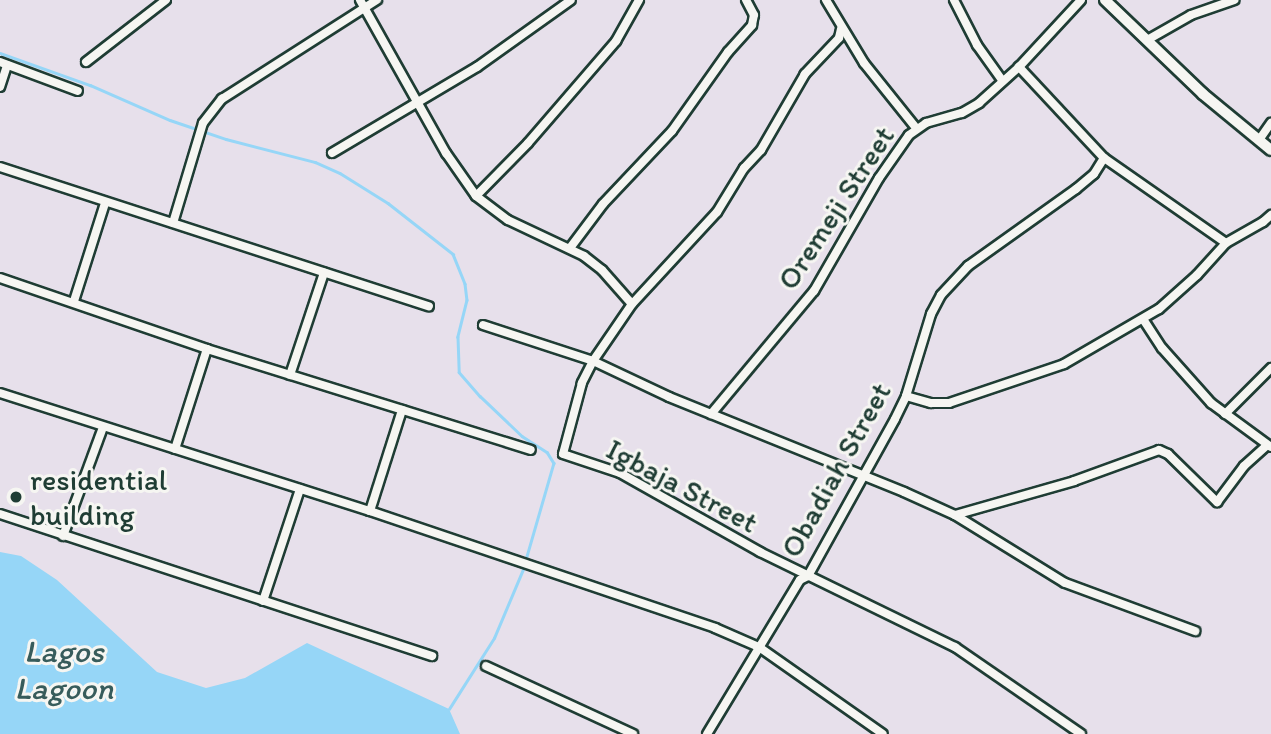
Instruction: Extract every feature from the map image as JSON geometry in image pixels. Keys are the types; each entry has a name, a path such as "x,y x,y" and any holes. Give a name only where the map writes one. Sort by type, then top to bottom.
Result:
{"street":[{"path":"86,62 166,0"},
{"path":"173,223 203,123 222,99 362,4 377,0"},
{"path":"332,153 477,67 571,0"},
{"path":"476,196 528,143 616,41 639,0"},
{"path":"570,248 603,204 672,131 728,52 752,26 754,15 746,0"},
{"path":"826,0 841,29 882,88 916,128"},
{"path":"954,0 977,45 1002,80"},
{"name":"Oremeji Street","path":"711,414 814,291 879,178 916,128 970,108 999,86 1081,0"},
{"path":"1105,0 1149,39 1203,94 1271,150"},
{"path":"1149,39 1191,15 1234,0"},
{"path":"362,4 416,102 476,196 508,220 570,248 602,270 632,304"},
{"name":"Igbaja Street","path":"841,29 839,38 805,74 761,150 744,168 717,212 632,304 593,362 582,383 563,454 620,473 760,552 955,647 1081,734"},
{"path":"0,87 3,63 78,91"},
{"path":"1019,67 1104,158 1226,243"},
{"path":"1259,140 1271,123"},
{"name":"Obadiah Street","path":"707,734 800,580 808,576 864,475 906,396 931,314 953,279 1076,189 1094,174 1104,158"},
{"path":"0,167 429,306"},
{"path":"74,301 105,203"},
{"path":"906,396 931,403 949,403 1064,364 1143,319 1197,275 1226,243 1264,222 1271,215"},
{"path":"290,374 324,273"},
{"path":"0,278 74,301 207,349 531,450"},
{"path":"955,515 1074,481 1150,451 1159,450 1168,454 1216,502 1244,466 1269,446 1225,414 1196,388 1162,348 1143,319"},
{"path":"483,325 593,362 711,414 864,475 955,515 1065,583 1195,631"},
{"path":"175,449 207,349"},
{"path":"1225,414 1271,368"},
{"path":"0,393 370,511 533,568 668,611 759,647 883,734"},
{"path":"370,511 402,410"},
{"path":"63,536 103,427"},
{"path":"262,601 300,489"},
{"path":"0,514 432,656"},
{"path":"486,666 610,721 633,734"}],"water":[{"name":"Lagos Lagoon","path":"0,552 21,556 57,580 157,672 206,688 245,678 307,643 449,709 460,734 0,734"}],"waterway":[{"path":"0,53 90,85 170,120 226,139 315,162 340,173 388,203 453,254 465,284 467,300 458,337 459,372 522,436 547,452 554,463 526,560"},
{"path":"449,709 494,638 524,567"}],"place":[{"name":"residential building","path":"16,497"}]}
